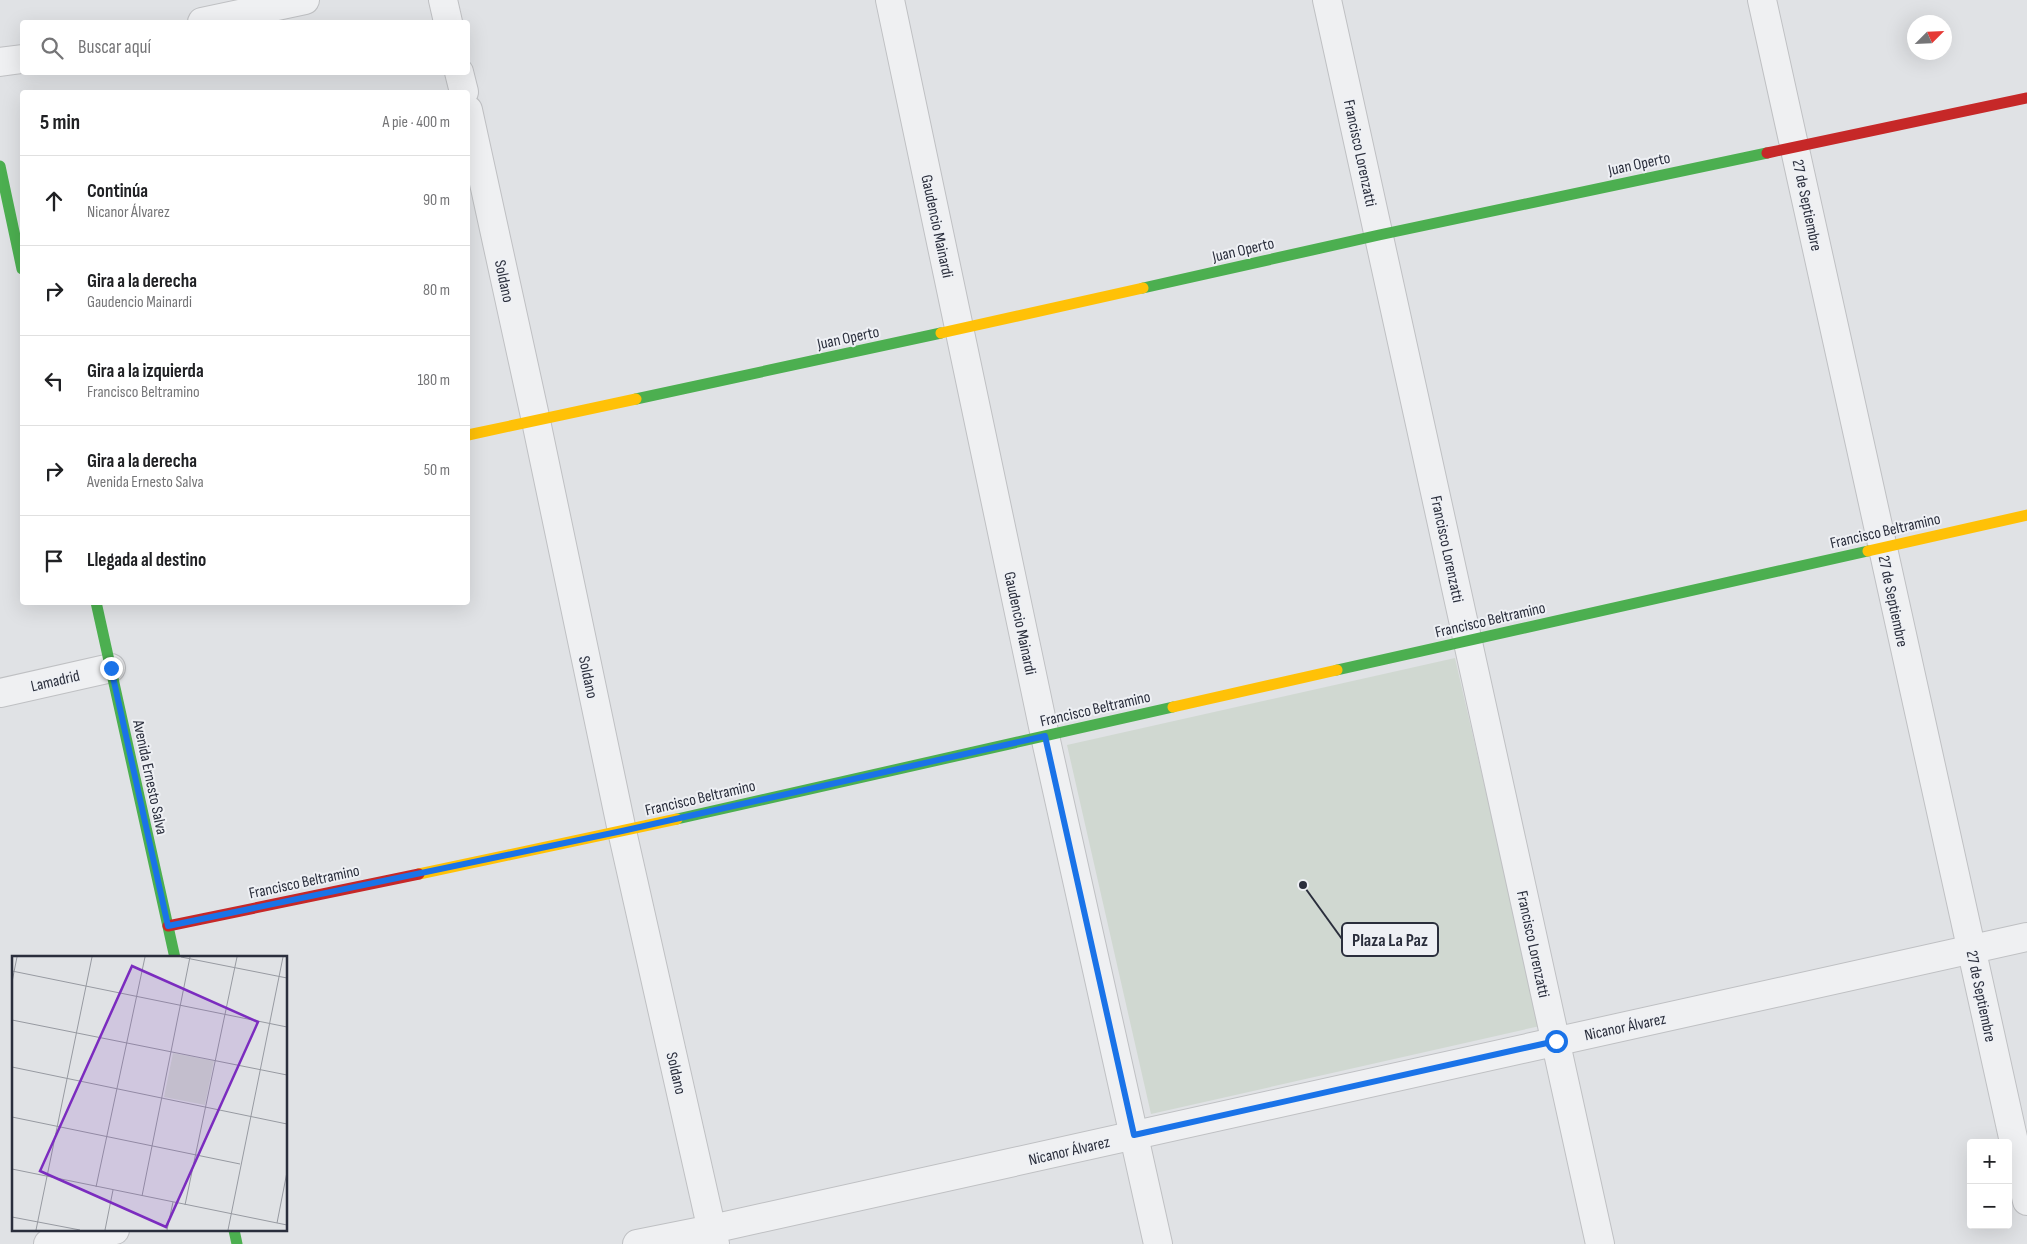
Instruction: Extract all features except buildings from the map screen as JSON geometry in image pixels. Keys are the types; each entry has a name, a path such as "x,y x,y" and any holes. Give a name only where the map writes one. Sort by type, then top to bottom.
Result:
{"street":[{"path":"211,20 305,0"},
{"path":"444,0 448,20"},
{"name":"Gaudencio Mainardi","path":"890,0 1045,736 1158,1244"},
{"name":"Francisco Lorenzatti","path":"1327,0 1600,1244"},
{"name":"27 de Septiembre","path":"1762,0 2027,1202"},
{"path":"0,62 20,59"},
{"path":"460,75 464,90"},
{"name":"Juan Operto","path":"470,435 960,329 1379,235 2027,98"},
{"name":"Soldano","path":"470,119 536,421 622,831 714,1236"},
{"path":"0,166 20,260"},
{"name":"Francisco Beltramino","path":"168,926 622,831 2027,515"},
{"name":"Avenida Ernesto Salva","path":"97,605 175,956"},
{"name":"Lamadrid","path":"0,693 111,668"},
{"name":"Nicanor Álvarez","path":"637,1244 714,1236 1134,1135 2027,937"},
{"path":"48,1244 105,1232"}],"shaded area":[{"path":"1455,658 1540,1026 1151,1114 1067,745"}],"traffic: fast":[{"path":"1143,288 1379,235 1767,153"},
{"path":"0,166 20,260"},
{"path":"636,399 941,333"},
{"path":"1337,670 1868,551"},
{"path":"97,605 175,956"},
{"path":"677,819 1173,707"},
{"path":"234,1232 237,1244"}],"traffic: slow":[{"path":"941,333 1143,288"},
{"path":"470,435 636,399"},
{"path":"1868,551 2027,515"},
{"path":"1173,707 1337,670"},
{"path":"419,874 677,819"}],"traffic: jam":[{"path":"1767,153 2027,98"},
{"path":"168,926 419,874"}],"place":[{"name":"Plaza La Paz","path":"1303,885"}],"route":[{"path":"111,668 168,926 622,831 1045,736 1134,1135 1556,1041"}]}
